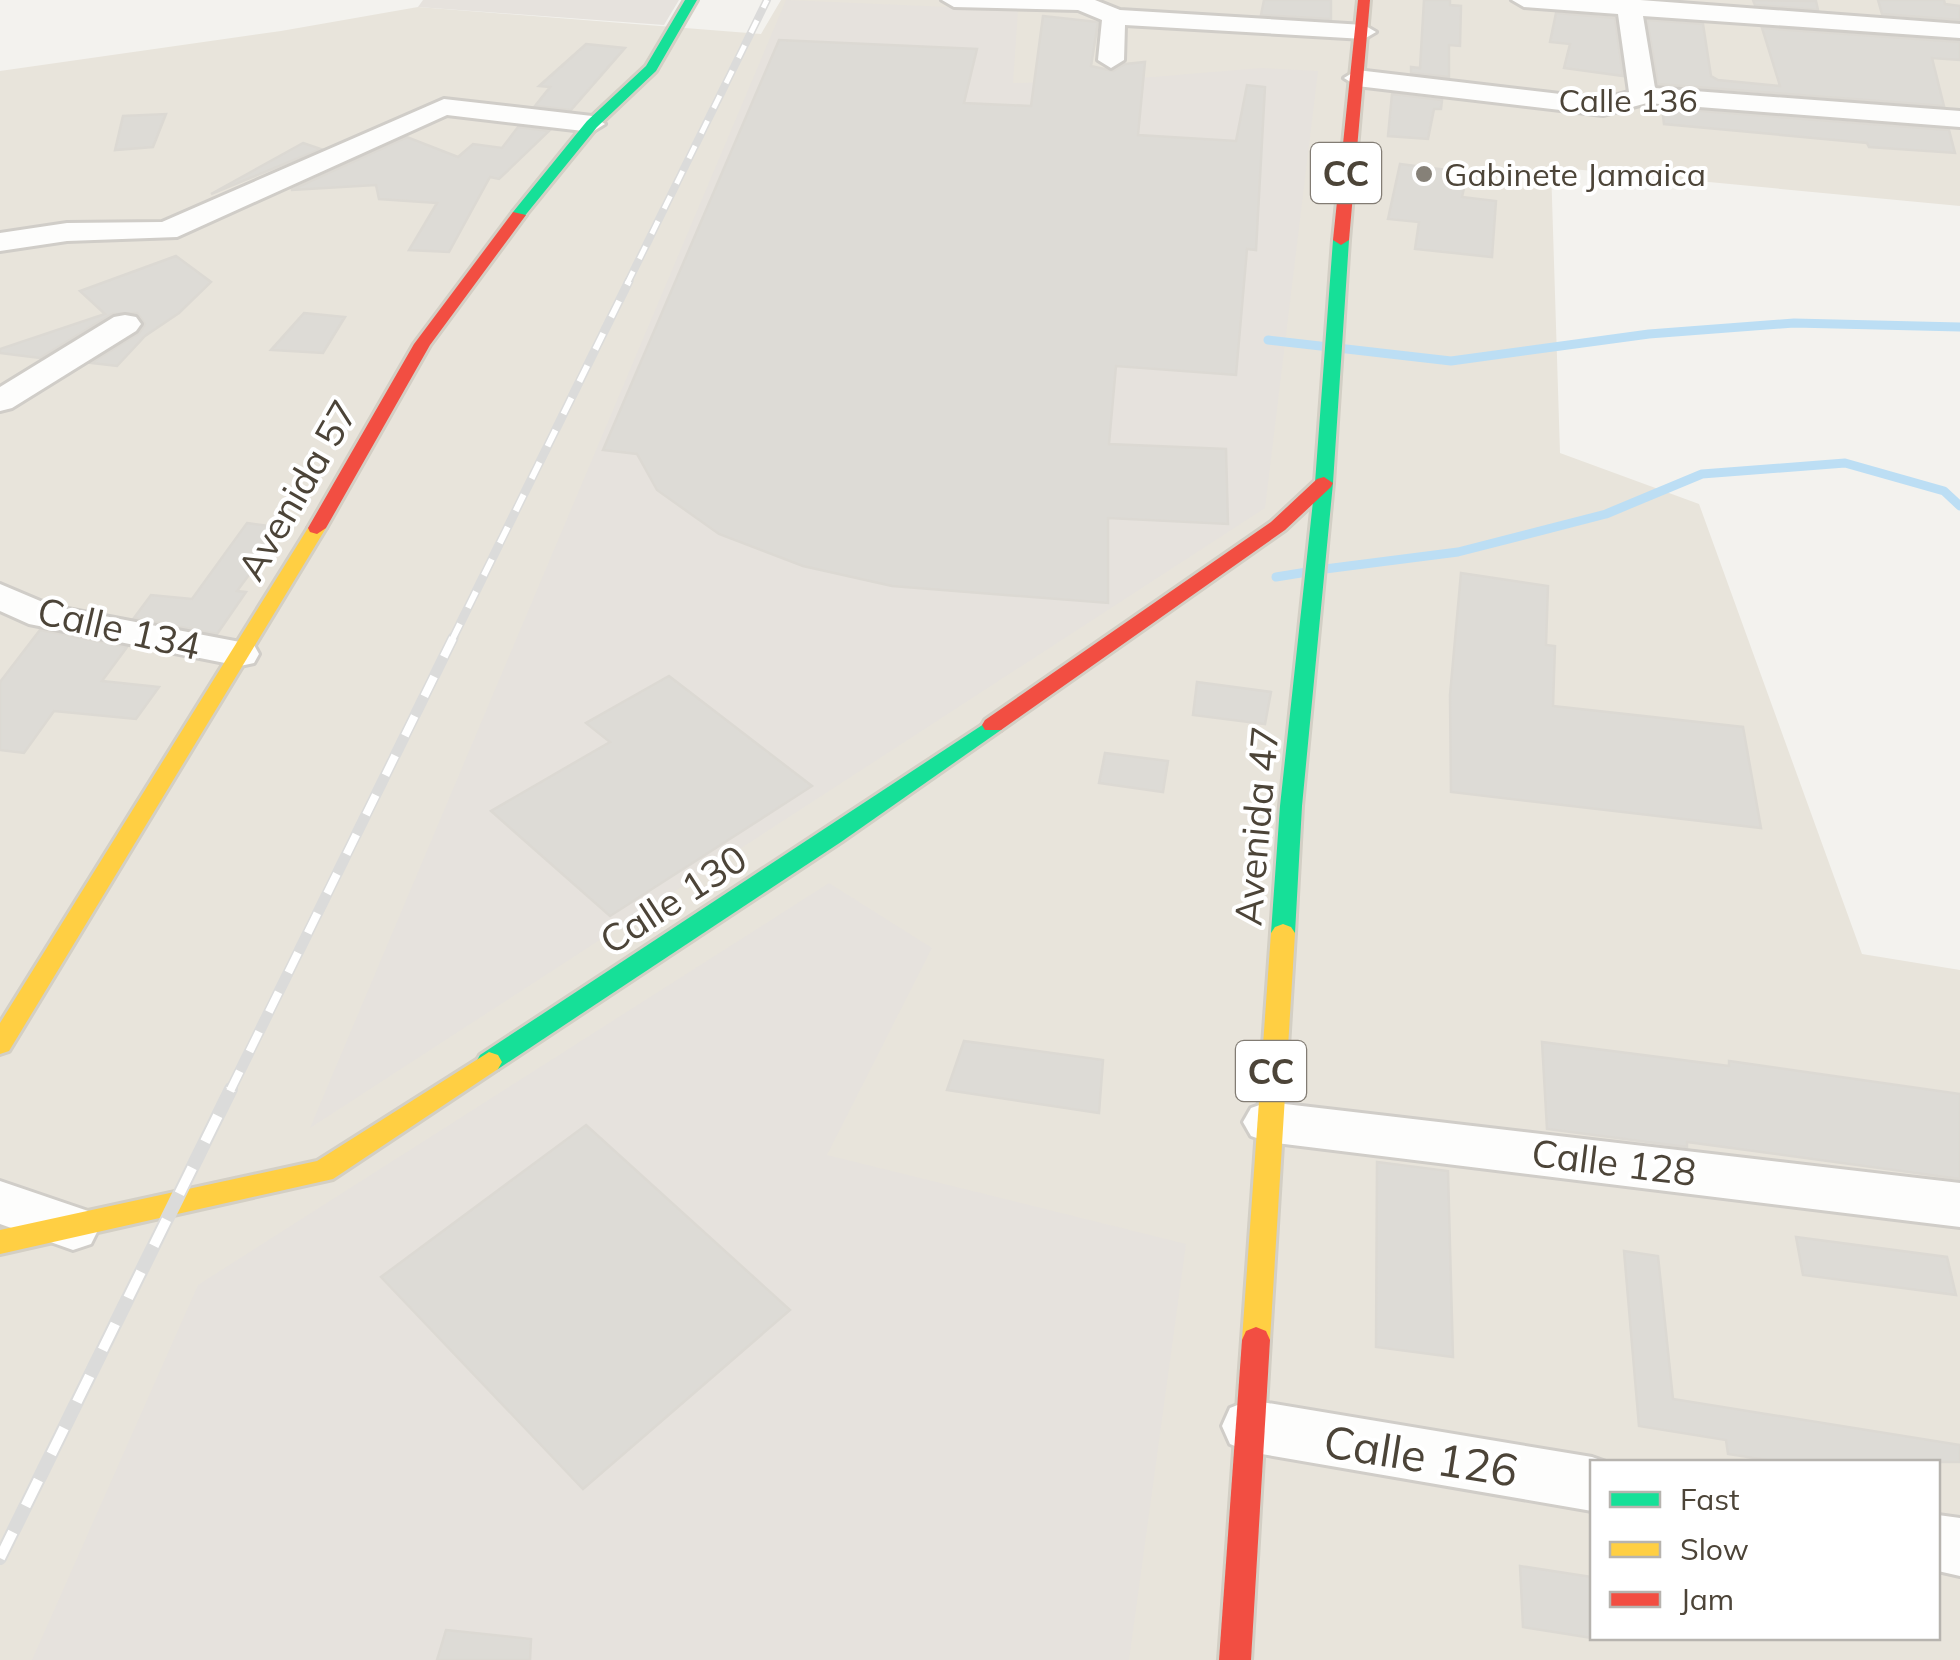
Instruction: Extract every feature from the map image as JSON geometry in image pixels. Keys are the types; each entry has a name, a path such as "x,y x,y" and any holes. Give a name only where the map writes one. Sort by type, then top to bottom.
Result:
{"main road":[{"name":"Avenida 57","path":"0,1044 327,513 422,344 592,124 651,68 692,0"},
{"name":"Avenida 47","path":"1235,1660 1291,806 1324,483 1330,347 1364,32 1364,0"},
{"name":"Calle 130","path":"0,1242 324,1170 833,836 1278,526 1324,483"}],"street":[{"path":"954,0 1079,1 1116,18 1364,32"},
{"path":"1524,0 1629,3 1960,30"},
{"path":"1629,3 1644,95"},
{"path":"1111,60 1111,29 1116,18"},
{"name":"Calle 136","path":"1357,78 1603,106 1627,104 1644,95 1960,118"},
{"path":"0,242 67,232 168,231 444,107 592,124"},
{"path":"0,401 125,324"},
{"name":"Calle 134","path":"0,596 42,616 240,654"},
{"name":"Calle 128","path":"1268,1122 1960,1205"},
{"path":"0,1202 73,1228"},
{"name":"Calle 126","path":"1250,1426 1590,1484"}],"shaded area":[{"path":"423,0 679,0 664,25 418,7"},
{"path":"781,0 1960,0 1960,206 1551,167 1560,453 1699,504 1862,954 1960,970 1960,1660 0,1660 0,71 418,7 761,34"},
{"path":"786,0 1018,10 1013,83 1104,81 1261,68 1318,71 1265,508 310,1128"},
{"path":"829,883 932,948 827,1155 1186,1244 1129,1660 32,1660 198,1285"}],"building":[{"path":"1264,0 1331,0 1331,19 1261,15"},
{"path":"1424,0 1450,0 1450,5 1461,6 1460,46 1449,45 1449,77 1411,73 1411,67 1420,68"},
{"path":"1753,0 1816,1 1818,10 1755,5"},
{"path":"1878,0 1944,0 1945,4 1960,6 1960,20 1882,14"},
{"path":"1556,13 1615,18 1623,76 1564,68 1570,44 1550,42"},
{"path":"1043,16 1098,22 1091,66 1113,71 1125,64 1145,62 1138,135 1236,141 1247,85 1265,87 1256,250 1247,249 1236,375 1116,366 1109,444 1226,449 1228,524 1108,518 1108,603 892,586 803,566 719,534 657,490 637,454 603,450 779,40 977,49 964,103 1031,106"},
{"path":"1647,20 1703,24 1711,76 1718,80 1780,86 1762,28 1960,42 1960,60 1932,58 1944,106 1658,84"},
{"path":"586,44 625,48 571,110 535,106 550,87 539,86"},
{"path":"1392,94 1442,100 1441,109 1434,109 1428,139 1388,136"},
{"path":"1662,108 1949,130 1955,153 1664,124"},
{"path":"166,114 153,147 115,150 123,116"},
{"path":"518,127 549,131 499,179 490,177 449,252 409,250 437,203 379,199 376,185 291,190 407,137 458,157 473,144 502,148"},
{"path":"303,143 321,149 211,194"},
{"path":"1400,164 1448,170 1446,186 1464,188 1462,197 1496,201 1492,257 1415,249 1419,222 1388,219"},
{"path":"176,256 211,282 179,313 145,336 117,366 91,363 139,333 145,324 137,313 112,314 40,358 0,353 0,349 105,314 80,291"},
{"path":"304,313 345,317 323,353 271,350"},
{"path":"247,523 284,528 237,591 246,592 217,634 134,618 151,595 192,599"},
{"path":"1461,573 1548,586 1546,645 1555,646 1553,706 1743,727 1761,828 1451,792 1450,695"},
{"path":"40,630 127,647 102,681 159,687 136,719 54,711 24,753 0,750 0,682"},
{"path":"669,676 812,786 610,916 491,811 610,742 586,723"},
{"path":"1197,682 1271,692 1265,724 1193,715"},
{"path":"1105,753 1168,761 1163,792 1099,783"},
{"path":"964,1041 1103,1060 1099,1113 947,1090"},
{"path":"1542,1042 1729,1066 1729,1061 1960,1094 1960,1179 1687,1142 1687,1147 1547,1129"},
{"path":"586,1125 790,1310 583,1489 381,1277"},
{"path":"1377,1162 1448,1171 1453,1357 1376,1347"},
{"path":"1796,1237 1947,1257 1956,1295 1803,1275"},
{"path":"1624,1251 1658,1256 1673,1399 1960,1445 1960,1462 1766,1460 1728,1454 1726,1440 1639,1426"},
{"path":"1520,1566 1590,1577 1590,1638 1523,1627"},
{"path":"446,1630 531,1639 530,1660 437,1660"}],"waterway":[{"path":"1268,340 1451,361 1649,334 1794,323 1960,327"},
{"path":"1325,569 1458,552 1606,514 1702,474 1845,463 1944,491 1960,506"},
{"path":"1276,577 1307,572"}],"railway":[{"path":"627,284 767,0"},
{"path":"452,640 629,281"},
{"path":"230,1091 453,638"},
{"path":"0,1558 231,1089"}],"traffic: fast":[{"path":"518,215 592,124 651,68 691,0"},
{"path":"1283,933 1291,806 1324,483 1341,240"},
{"path":"489,1062 833,836 993,725"}],"traffic: slow":[{"path":"0,1044 317,528"},
{"path":"1256,1340 1283,933"},
{"path":"0,1242 324,1171 489,1062"}],"traffic: jam":[{"path":"1341,240 1364,0"},
{"path":"317,528 422,344 518,215"},
{"path":"993,725 1278,526 1324,483"},
{"path":"1235,1660 1256,1340"}],"place":[{"name":"Gabinete Jamaica","path":"1424,174"}]}
